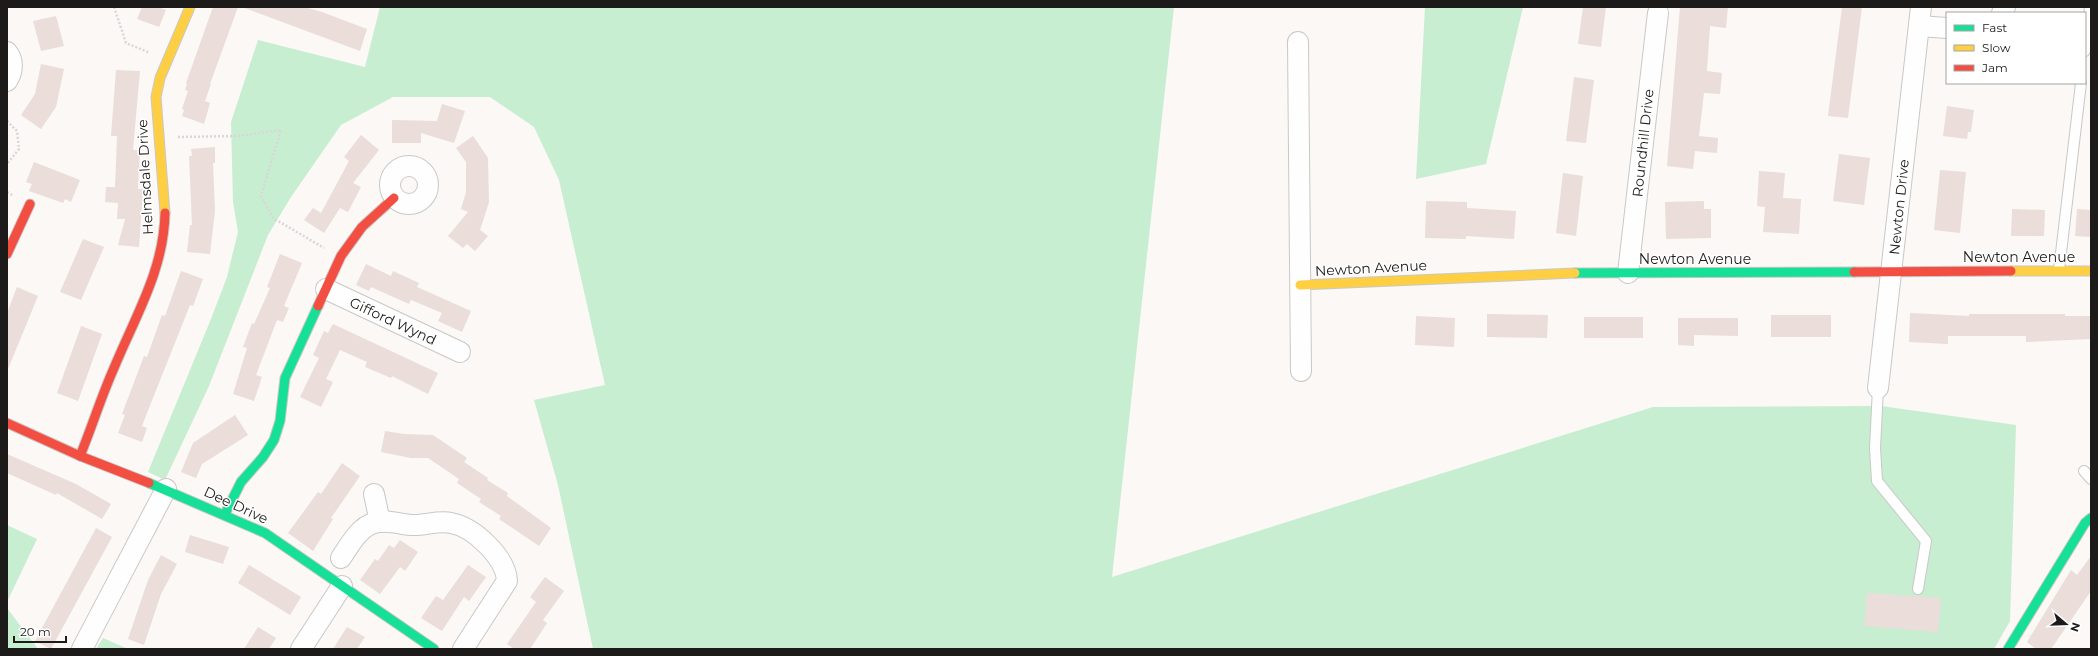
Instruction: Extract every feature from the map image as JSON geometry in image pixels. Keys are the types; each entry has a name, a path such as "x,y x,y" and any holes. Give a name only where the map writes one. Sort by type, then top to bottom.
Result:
{"street":[{"name":"Helmsdale Drive","path":"80,456 113,369 147,300 157,268 163,240 164,216 157,138 156,97 160,78 190,7"},
{"name":"Roundhill Drive","path":"1628,273 1658,13"},
{"name":"Newton Drive","path":"1878,388 1920,16 1946,28"},
{"path":"1298,42 1301,371"},
{"path":"7,52 11,57 12,74 7,80"},
{"path":"225,514 241,482 263,457 274,440 280,421 285,378 341,256 362,227 394,198"},
{"path":"7,254 30,204"},
{"name":"Newton Avenue","path":"1300,285 1575,273 2091,271"},
{"name":"Gifford Wynd","path":"326,289 460,352"},
{"name":"Dee Drive","path":"7,423 80,456 166,489 225,514 265,533 434,649"},
{"path":"82,649 166,489"},
{"path":"374,494 380,522"},
{"path":"2008,649 2085,523 2091,518"},
{"path":"341,558 362,530 373,523 380,522 415,525 451,522 462,526 487,545 504,564 507,572 507,581 463,649"},
{"path":"301,649 342,586"}],"lane":[{"path":"2086,42 2090,7"},
{"path":"2059,270 2081,84"},
{"path":"1878,388 1875,448 1877,481 1926,541 1918,588"}],"path":[{"path":"114,7 126,43 148,53 168,58"},
{"path":"7,121 17,131 19,149 7,164"},
{"path":"157,138 238,136 281,130 261,196 273,218 322,247"}],"green space":[{"path":"380,7 1174,7 1112,577 1653,407 1881,406 2016,425 2010,621 1994,649 593,649 558,485 534,400 605,385 559,180 534,127 490,97 393,97 341,125 291,197 268,235 209,386 165,480 148,472 227,277 238,232 233,202 231,122 258,40 365,67"},
{"path":"1425,7 1523,7 1486,164 1416,179"},
{"path":"7,525 37,539 7,602"},
{"path":"7,608 38,649 7,649"},
{"path":"103,638 128,649 96,649"}],"building":[{"path":"142,7 158,7 166,10 159,27 137,19"},
{"path":"213,7 238,7 205,101 210,103 204,124 182,116 184,110 182,109 188,91 185,90 186,83"},
{"path":"242,7 304,7 322,12 367,29 360,51"},
{"path":"1583,7 1606,7 1601,47 1578,44"},
{"path":"1680,7 1728,7 1726,28 1710,26 1707,71 1722,73 1720,94 1704,93 1699,136 1718,138 1717,153 1695,151 1693,169 1667,166"},
{"path":"1842,7 1862,7 1848,118 1828,116"},
{"path":"56,16 64,46 41,51 33,21"},
{"path":"41,64 64,69 56,107 41,129 21,115 35,94"},
{"path":"116,70 140,71 133,150 140,150 138,189 143,189 139,247 118,245 125,219 117,219 118,203 105,202 106,187 115,187 117,136 111,136"},
{"path":"1574,77 1594,80 1586,143 1566,141"},
{"path":"442,104 465,111 454,143 421,133 421,143 392,143 392,120 437,121"},
{"path":"1947,106 1974,110 1971,132 1968,132 1967,139 1943,136"},
{"path":"361,135 379,150 353,183 361,187 348,212 340,208 324,233 304,220 313,208 321,213 349,161 344,157"},
{"path":"473,136 488,158 489,202 480,230 488,236 475,251 467,244 463,248 448,236 468,212 461,209 466,192 466,162 456,148"},
{"path":"215,147 215,163 213,163 215,211 210,254 187,252 190,225 192,225 189,156 192,156 191,149"},
{"path":"1839,154 1870,158 1864,205 1833,201"},
{"path":"34,162 80,180 71,202 65,199 63,203 29,191 32,184 26,182"},
{"path":"1940,170 1966,172 1960,233 1934,230"},
{"path":"1759,171 1785,173 1783,198 1801,199 1799,234 1763,232 1765,207 1757,206"},
{"path":"1563,173 1583,176 1576,236 1556,233"},
{"path":"1426,201 1467,202 1467,208 1516,211 1514,239 1466,236 1466,239 1425,238"},
{"path":"1704,201 1704,209 1711,209 1711,238 1666,239 1665,202"},
{"path":"2012,209 2045,210 2044,236 2011,236"},
{"path":"2077,209 2091,210 2091,237 2075,236"},
{"path":"83,239 104,247 81,300 60,292"},
{"path":"280,254 302,263 284,306 289,308 283,322 277,320 256,375 262,377 254,401 233,394 247,348 243,347 252,323 254,324 270,288 267,287"},
{"path":"366,264 391,276 393,271 419,283 417,287 471,311 462,332 438,321 442,313 411,300 409,304 371,287 369,291 356,285"},
{"path":"181,271 203,279 193,306 190,305 142,426 147,428 142,442 118,433 125,415 122,414 144,356 147,357 162,315 165,316"},
{"path":"17,287 38,296 8,369 7,313"},
{"path":"1910,313 1969,316 1969,314 2065,314 2065,316 2091,316 2091,339 2026,342 2026,336 1948,336 1948,344 1909,342"},
{"path":"1487,314 1548,315 1547,338 1487,337"},
{"path":"1771,315 1831,315 1831,337 1771,337"},
{"path":"1416,316 1455,318 1454,347 1415,345"},
{"path":"1584,317 1643,317 1643,338 1584,338"},
{"path":"1678,318 1738,318 1738,336 1694,335 1694,346 1678,345"},
{"path":"333,324 438,373 428,394 392,376 391,378 365,367 367,362 340,350 326,379 333,382 321,407 300,397 319,358 313,355 324,331 328,333"},
{"path":"81,326 102,334 78,401 57,393"},
{"path":"235,415 248,435 202,464 196,478 181,472 193,443"},
{"path":"385,431 404,434 433,435 467,458 464,462 488,478 487,480 508,493 507,496 551,528 539,546 499,519 501,516 479,502 481,499 457,483 459,479 428,458 411,458 381,452"},
{"path":"7,454 76,484 111,504 102,519 57,493 56,495 7,473"},
{"path":"342,463 360,476 331,518 333,519 313,551 288,533 318,492 321,494"},
{"path":"96,528 112,537 51,649 35,641"},
{"path":"190,535 229,547 223,564 185,552"},
{"path":"400,540 418,552 405,571 400,567 380,594 360,580 375,559 378,561 389,545 394,548"},
{"path":"161,555 177,564 161,594 144,645 128,639 148,580"},
{"path":"2091,556 2091,591 2051,649 2036,649 2027,642 2071,570 2077,575"},
{"path":"249,565 301,597 290,615 238,583"},
{"path":"468,565 486,577 469,601 464,597 442,631 421,618 436,596 443,600"},
{"path":"545,577 564,591 543,620 547,623 530,649 514,649 507,644 536,602 530,597"},
{"path":"1867,593 1941,598 1938,632 1864,626"},
{"path":"258,627 276,638 269,649 244,649"},
{"path":"347,627 365,637 357,649 333,649"}],"traffic: fast":[{"path":"1575,273 1854,272"},
{"path":"225,514 241,482 263,457 274,440 280,421 285,378 318,306"},
{"path":"149,483 265,533 434,649"},
{"path":"2008,649 2085,523 2091,518"}],"traffic: slow":[{"path":"165,213 156,97 160,78 190,7"},
{"path":"2011,271 2091,271"},
{"path":"1300,285 1575,273"}],"traffic: jam":[{"path":"318,306 341,256 362,227 394,198"},
{"path":"7,254 30,204"},
{"path":"80,456 109,379 154,274 160,254 165,213"},
{"path":"1854,272 2011,271"},
{"path":"7,423 80,456 149,483"}]}
